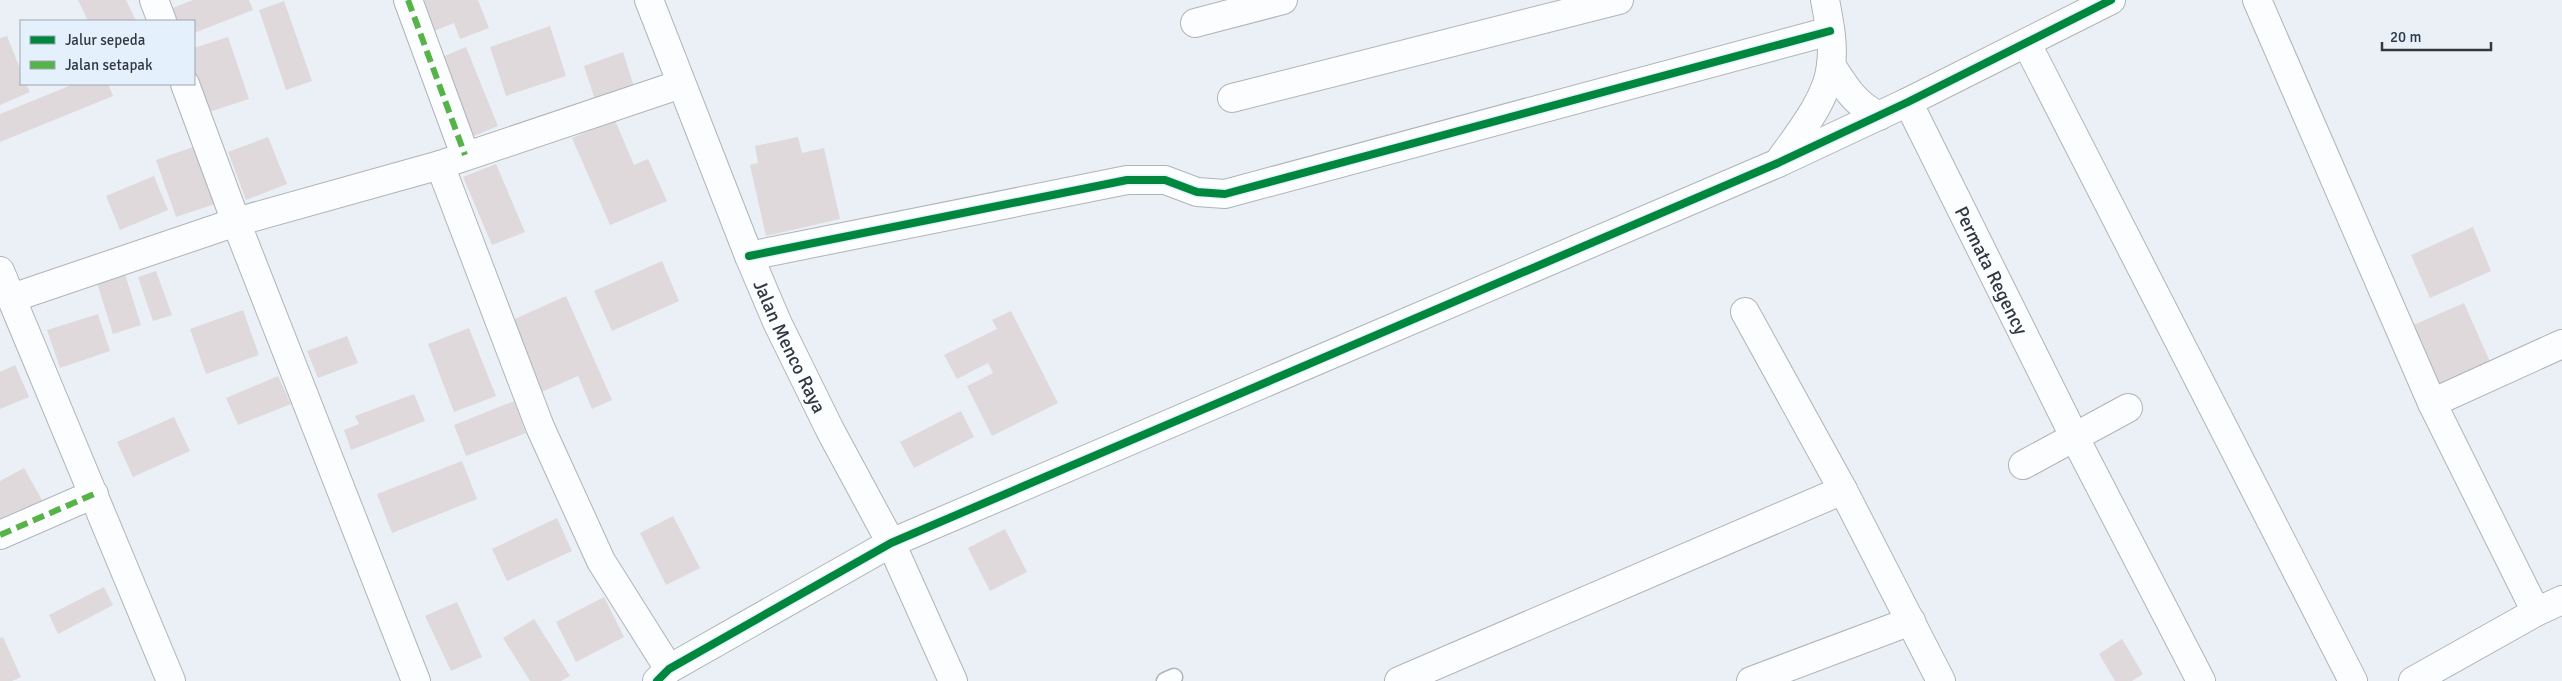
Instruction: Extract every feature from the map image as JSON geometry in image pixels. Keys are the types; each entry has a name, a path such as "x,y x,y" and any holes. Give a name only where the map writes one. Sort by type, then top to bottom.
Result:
{"street":[{"path":"154,0 162,20"},
{"path":"408,0 465,155"},
{"name":"Jalan Menco Raya","path":"649,0 748,256 777,322 830,430 891,544 953,681"},
{"path":"1195,23 1283,0"},
{"path":"1232,98 1619,0"},
{"path":"1778,163 1810,117 1827,82 1831,65 1830,31 1825,0"},
{"path":"440,165 540,427 601,561 663,675 891,544 1778,163 1908,102 2111,0"},
{"path":"2257,0 2432,403 2536,612"},
{"path":"748,256 1128,180 1165,180 1197,192 1225,194 1830,31"},
{"path":"2026,44 2353,681"},
{"path":"1831,65 1849,93 1862,107 1879,116"},
{"path":"12,298 236,222 440,165 465,155 681,84"},
{"path":"185,85 236,222 416,681"},
{"name":"Permata Regency","path":"1908,102 2076,438 2201,681"},
{"path":"0,271 171,681"},
{"path":"1745,312 1843,490 1941,681"},
{"path":"2432,403 2562,344"},
{"path":"2023,465 2076,438 2128,408"},
{"path":"1399,681 1843,490"},
{"path":"0,536 94,494"},
{"path":"2413,681 2536,612 2562,600"},
{"path":"1751,681 1910,621"}],"building":[{"path":"78,0 126,0 136,20 88,20"},
{"path":"193,0 249,0 253,10 195,33 195,20 175,20 170,9"},
{"path":"415,0 478,0 489,28 460,39 454,23 429,33"},
{"path":"284,1 312,81 286,90 259,10"},
{"path":"550,26 566,76 506,96 490,47"},
{"path":"7,36 20,68 20,85 26,85 30,92 0,105 0,38"},
{"path":"228,37 249,99 203,114 194,85 195,48"},
{"path":"466,47 498,126 474,136 442,57"},
{"path":"623,52 635,90 596,103 584,66"},
{"path":"72,85 108,85 113,96 0,142 0,114"},
{"path":"615,120 634,165 648,159 667,201 610,225 572,138"},
{"path":"268,137 287,184 246,200 228,152"},
{"path":"798,137 802,153 824,148 840,219 766,236 750,165 758,163 755,146"},
{"path":"196,146 215,204 176,217 156,160"},
{"path":"496,164 525,232 492,245 463,177"},
{"path":"154,176 168,210 120,230 106,196"},
{"path":"2473,227 2491,271 2430,298 2411,255"},
{"path":"662,261 679,301 612,331 594,291"},
{"path":"124,271 141,325 113,334 96,280"},
{"path":"156,271 172,315 153,321 138,277"},
{"path":"566,296 612,400 592,409 578,376 537,394 506,323"},
{"path":"2464,303 2490,362 2436,386 2409,327"},
{"path":"243,310 259,355 206,374 190,329"},
{"path":"1011,311 1058,403 992,436 967,386 993,373 988,363 957,379 944,355 997,329 992,320"},
{"path":"98,314 110,351 60,368 47,330"},
{"path":"469,328 496,396 454,412 428,344"},
{"path":"347,336 358,363 318,378 307,351"},
{"path":"15,365 29,397 0,409 0,372"},
{"path":"278,376 291,404 238,425 226,398"},
{"path":"414,394 425,421 351,450 344,430 359,424 355,416"},
{"path":"514,401 526,433 466,456 454,425"},
{"path":"961,411 974,437 914,468 900,442"},
{"path":"174,417 190,451 133,477 117,442"},
{"path":"462,461 477,499 392,533 377,494"},
{"path":"24,468 47,509 0,530 0,481"},
{"path":"673,516 700,568 666,585 640,533"},
{"path":"557,518 572,551 507,581 492,549"},
{"path":"1005,529 1027,572 990,591 968,548"},
{"path":"104,587 113,605 58,634 49,615"},
{"path":"604,597 624,637 576,662 556,622"},
{"path":"457,602 482,657 451,671 425,616"},
{"path":"534,619 570,676 561,681 530,681 503,638"},
{"path":"3,637 21,677 12,681 0,681 0,638"},
{"path":"2122,639 2143,674 2132,681 2115,681 2099,654"}],"marked path":[{"path":"408,0 465,155"},
{"path":"0,535 94,494"}],"cycle path":[{"path":"657,681 669,669 891,543 1778,163 1908,102 2111,0"},
{"path":"749,256 1127,180 1165,180 1197,192 1225,194 1830,31"}]}
